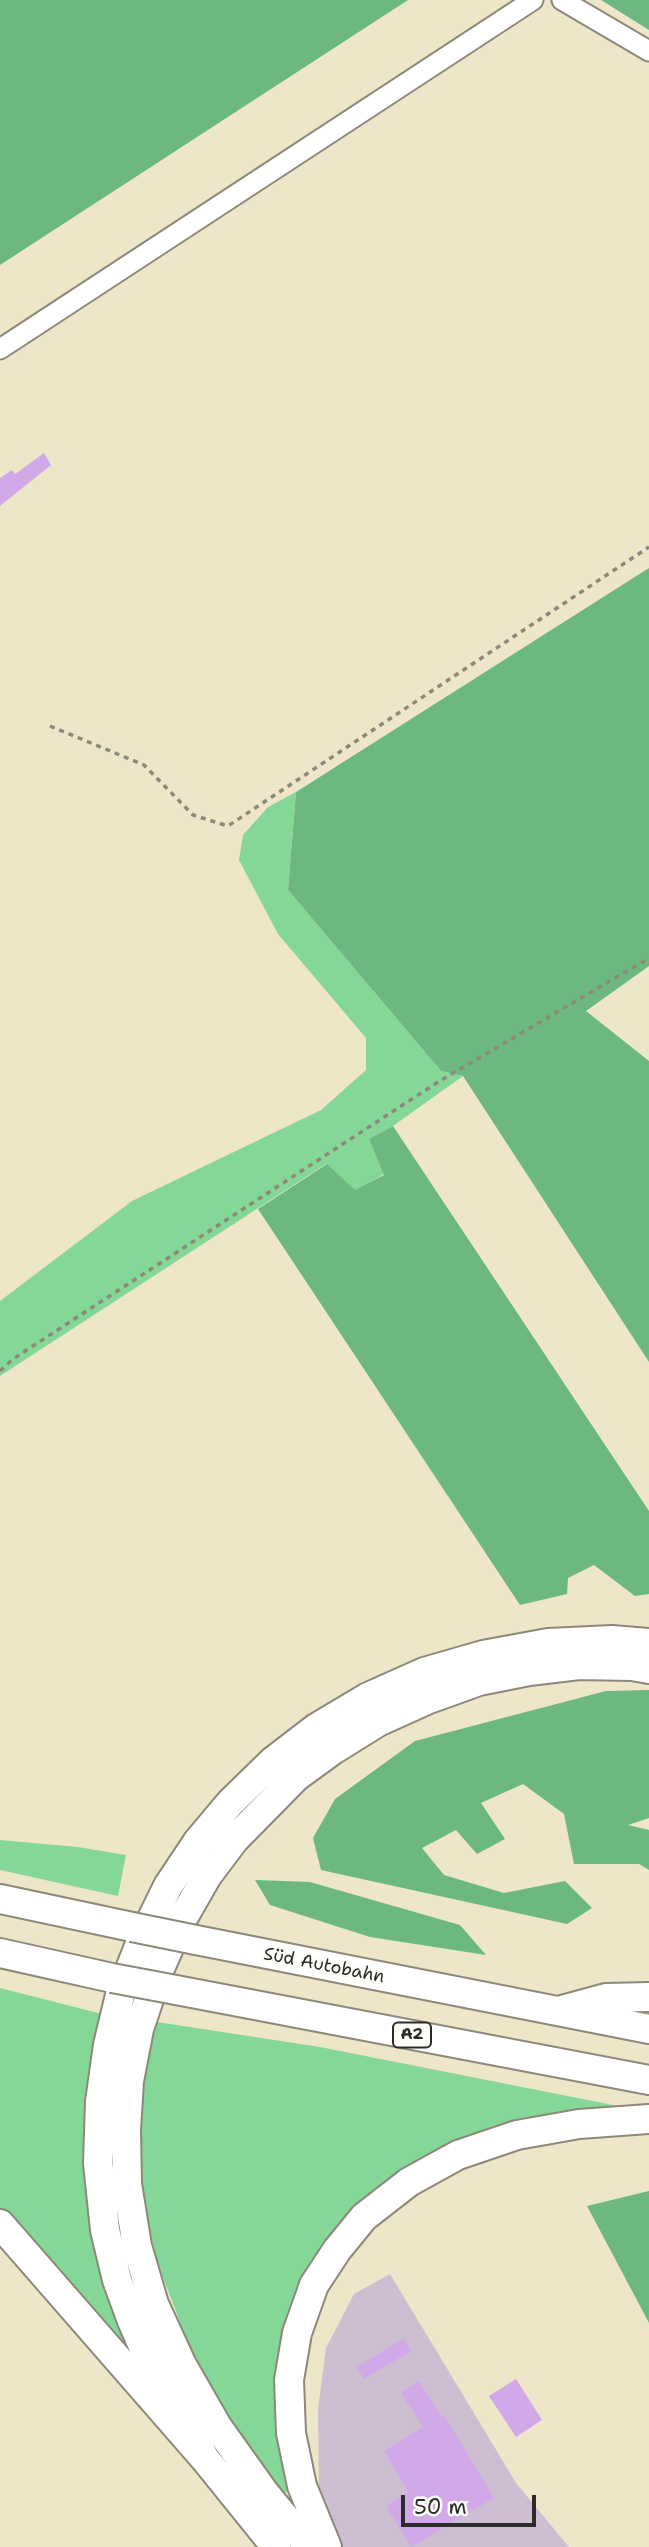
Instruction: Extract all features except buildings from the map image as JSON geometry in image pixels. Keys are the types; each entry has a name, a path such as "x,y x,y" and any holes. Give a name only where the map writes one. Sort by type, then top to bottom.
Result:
{"highway":[{"path":"205,2459 149,2360 125,2301 105,2230 98,2163 100,2102 108,2045 120,1995 141,1941 168,1886 214,1822 274,1761 316,1728 368,1697 424,1672 496,1652 548,1643 612,1640 649,1643"},
{"path":"309,2547 240,2459 217,2426 182,2365 154,2304 137,2246 127,2184 128,2093 139,2029 157,1975 190,1905 207,1876 234,1840 296,1777 378,1722 429,1699 480,1681 529,1671 579,1665 649,1669"},
{"name":"Süd Autobahn","path":"0,1899 649,2029"},
{"name":"A2","path":"0,1953 112,1978 649,2080"},
{"path":"554,2012 606,1998 649,1997"},
{"path":"327,2547 302,2486 291,2433 289,2380 297,2333 314,2285 337,2250 364,2217 409,2182 458,2155 517,2135 579,2123 649,2119"},
{"path":"0,2224 205,2459 276,2547"}],"street":[{"path":"0,349 533,0"},
{"path":"562,0 649,51"}],"path":[{"path":"50,726 144,765 193,815 228,826 649,547"},
{"path":"0,1371 438,1082 649,958"}],"shaded area":[{"path":"390,2274 516,2483 569,2547 339,2547 319,2497 318,2409 326,2348 354,2294"}],"green space":[{"path":"0,0 408,0 0,265"},
{"path":"601,0 649,0 649,30"},
{"path":"649,568 649,966 586,1011 649,1061 649,1362 463,1076 441,1071 288,890 296,792"},
{"path":"296,792 288,890 441,1071 463,1076 393,1126 369,1139 384,1174 355,1191 326,1164 0,1376 0,1301 132,1201 321,1110 366,1070 366,1038 278,934 239,860 243,835 268,807"},
{"path":"393,1126 649,1511 649,1594 635,1596 594,1565 568,1578 567,1594 520,1605 258,1209 327,1164 355,1190 384,1175 369,1139"},
{"path":"649,1690 649,1818 628,1825 649,1830 649,1870 639,1864 574,1864 564,1814 523,1784 481,1803 505,1839 477,1854 456,1830 422,1848 444,1875 504,1893 565,1881 592,1908 567,1924 321,1870 313,1838 335,1799 415,1741 606,1691"},
{"path":"0,1840 78,1847 126,1855 118,1896 0,1870"},
{"path":"255,1880 310,1882 460,1925 486,1955 370,1937 270,1905"},
{"path":"0,1988 106,2015 84,2160 89,2218 107,2297 124,2343 0,2208"},
{"path":"157,2022 320,2047 633,2109 446,2150 297,2303 291,2488 282,2495 230,2420 188,2343 158,2264 144,2210 139,2142 146,2067"},
{"path":"649,2191 649,2323 587,2206"}]}
